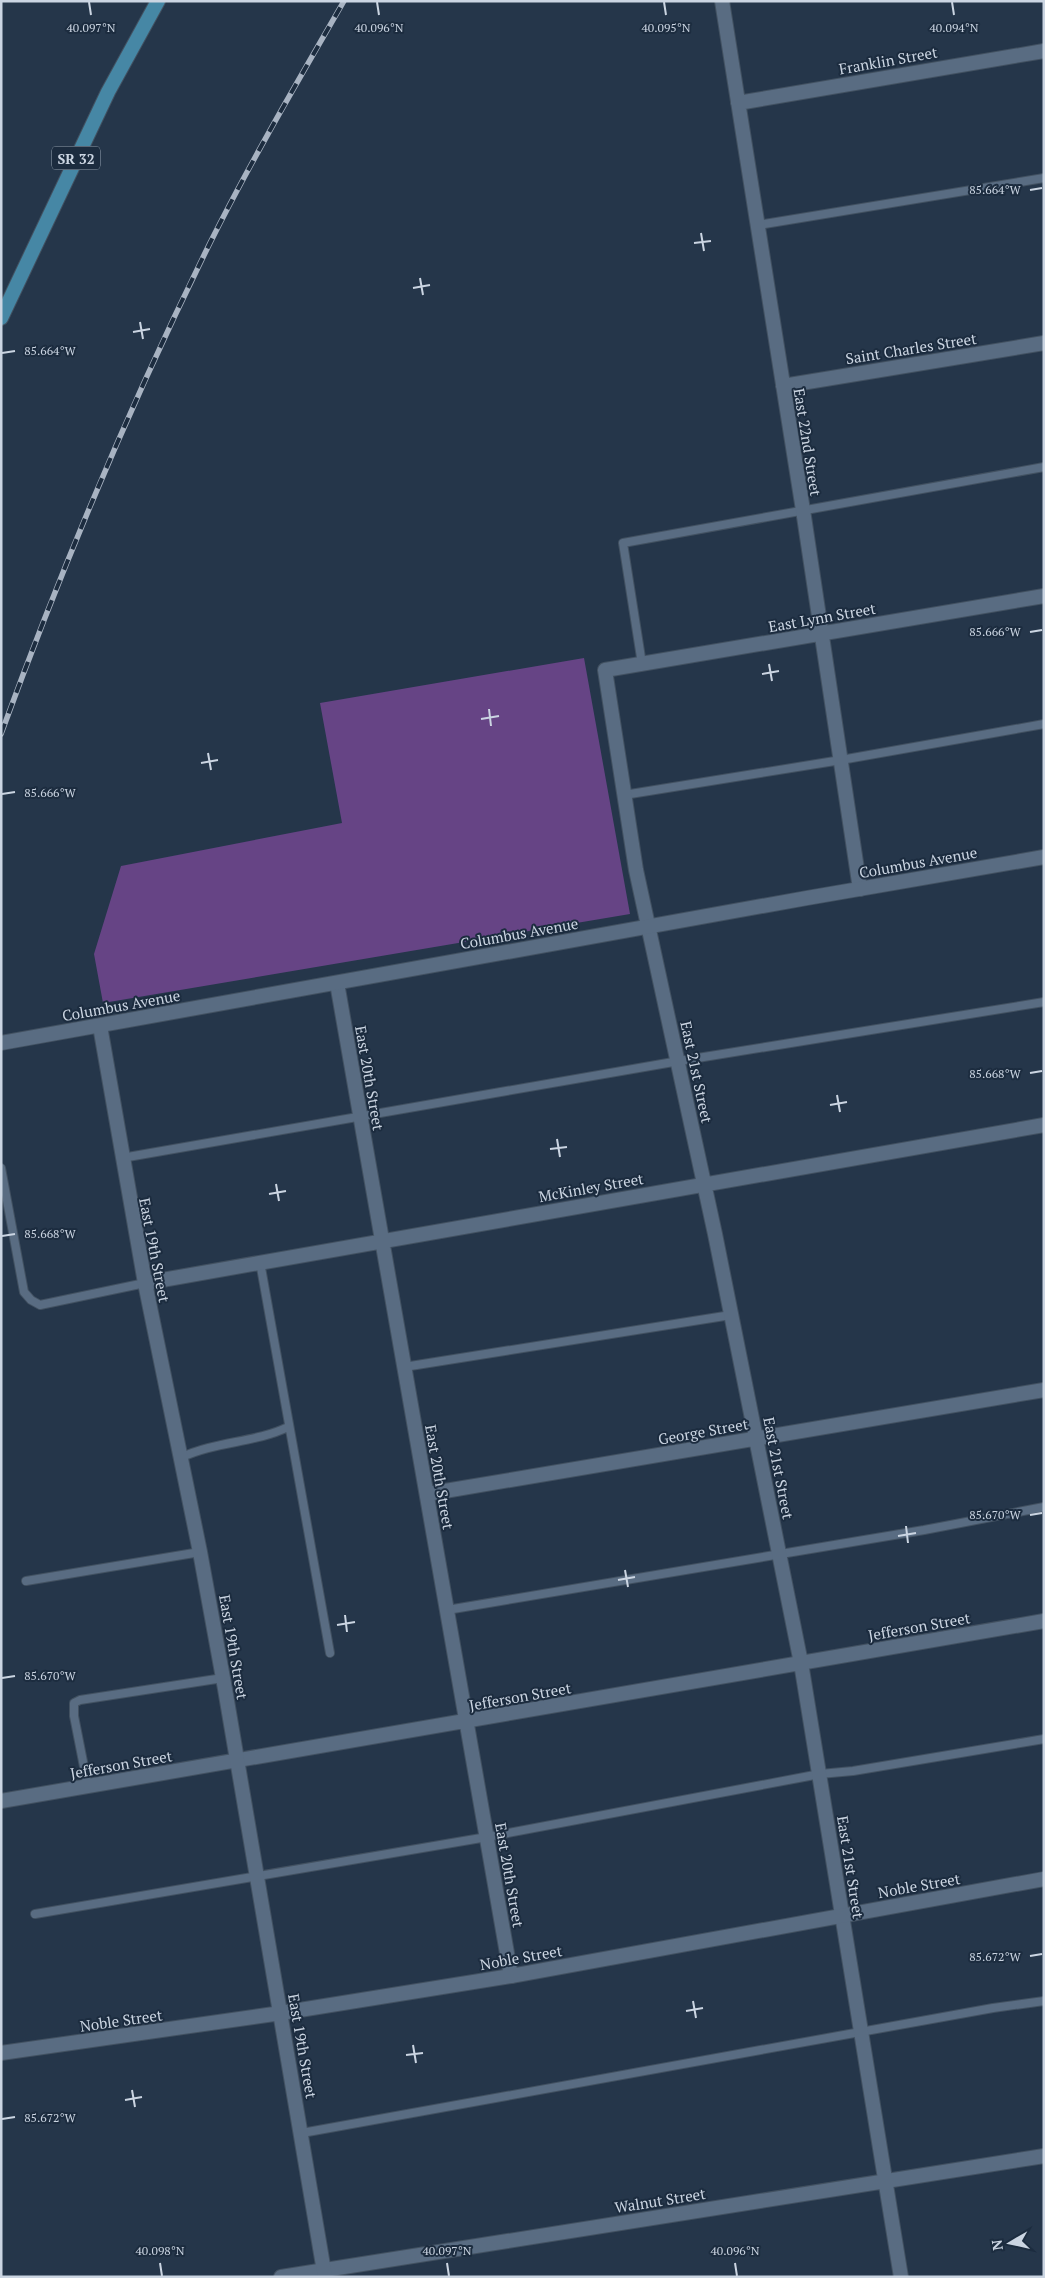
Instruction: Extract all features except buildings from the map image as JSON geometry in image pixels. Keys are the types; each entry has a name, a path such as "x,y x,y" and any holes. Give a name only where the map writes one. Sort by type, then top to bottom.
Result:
{"main road":[{"name":"SR 32","path":"1,318 108,92 158,1"}],"street":[{"name":"East 22nd Street","path":"722,1 803,510 860,889"},
{"name":"Franklin Street","path":"738,103 1044,50"},
{"name":"Saint Charles Street","path":"783,386 1044,343"},
{"name":"East Lynn Street","path":"605,670 1044,596"},
{"name":"East 21st Street","path":"605,670 636,870 679,1061 801,1663 901,2277"},
{"name":"Columbus Avenue","path":"1,1043 1044,857"},
{"name":"East 20th Street","path":"337,983 511,1976"},
{"name":"East 19th Street","path":"100,1026 145,1283 200,1552 223,1678 282,2013 324,2274"},
{"name":"McKinley Street","path":"145,1283 704,1183 1044,1125"},
{"name":"George Street","path":"427,1494 1044,1390"},
{"name":"Jefferson Street","path":"1,1801 1044,1621"},
{"name":"Noble Street","path":"1,2053 282,2013 511,1976 1044,1880"},
{"name":"Walnut Street","path":"281,2277 324,2274 1044,2156"}],"lane":[{"path":"758,225 1044,178"},
{"path":"642,664 622,543 1044,467"},
{"path":"624,795 841,760 1044,724"},
{"path":"122,1158 679,1061 1044,1002"},
{"path":"1,1168 24,1292 31,1300 40,1305 145,1283"},
{"path":"260,1262 330,1654"},
{"path":"404,1367 731,1315"},
{"path":"180,1458 200,1449 275,1434 288,1427"},
{"path":"447,1610 1044,1508"},
{"path":"26,1581 200,1552"},
{"path":"88,1787 74,1703 80,1700 223,1678"},
{"path":"35,1914 487,1837 820,1774 853,1771 1044,1739"},
{"path":"302,2132 861,2031 1044,2001"}],"shaded area":[{"path":"584,658 630,914 103,1003 94,954 121,866 342,823 320,703"}],"railway":[{"path":"1,734 73,547 125,425 181,303 242,182 344,1"}]}
